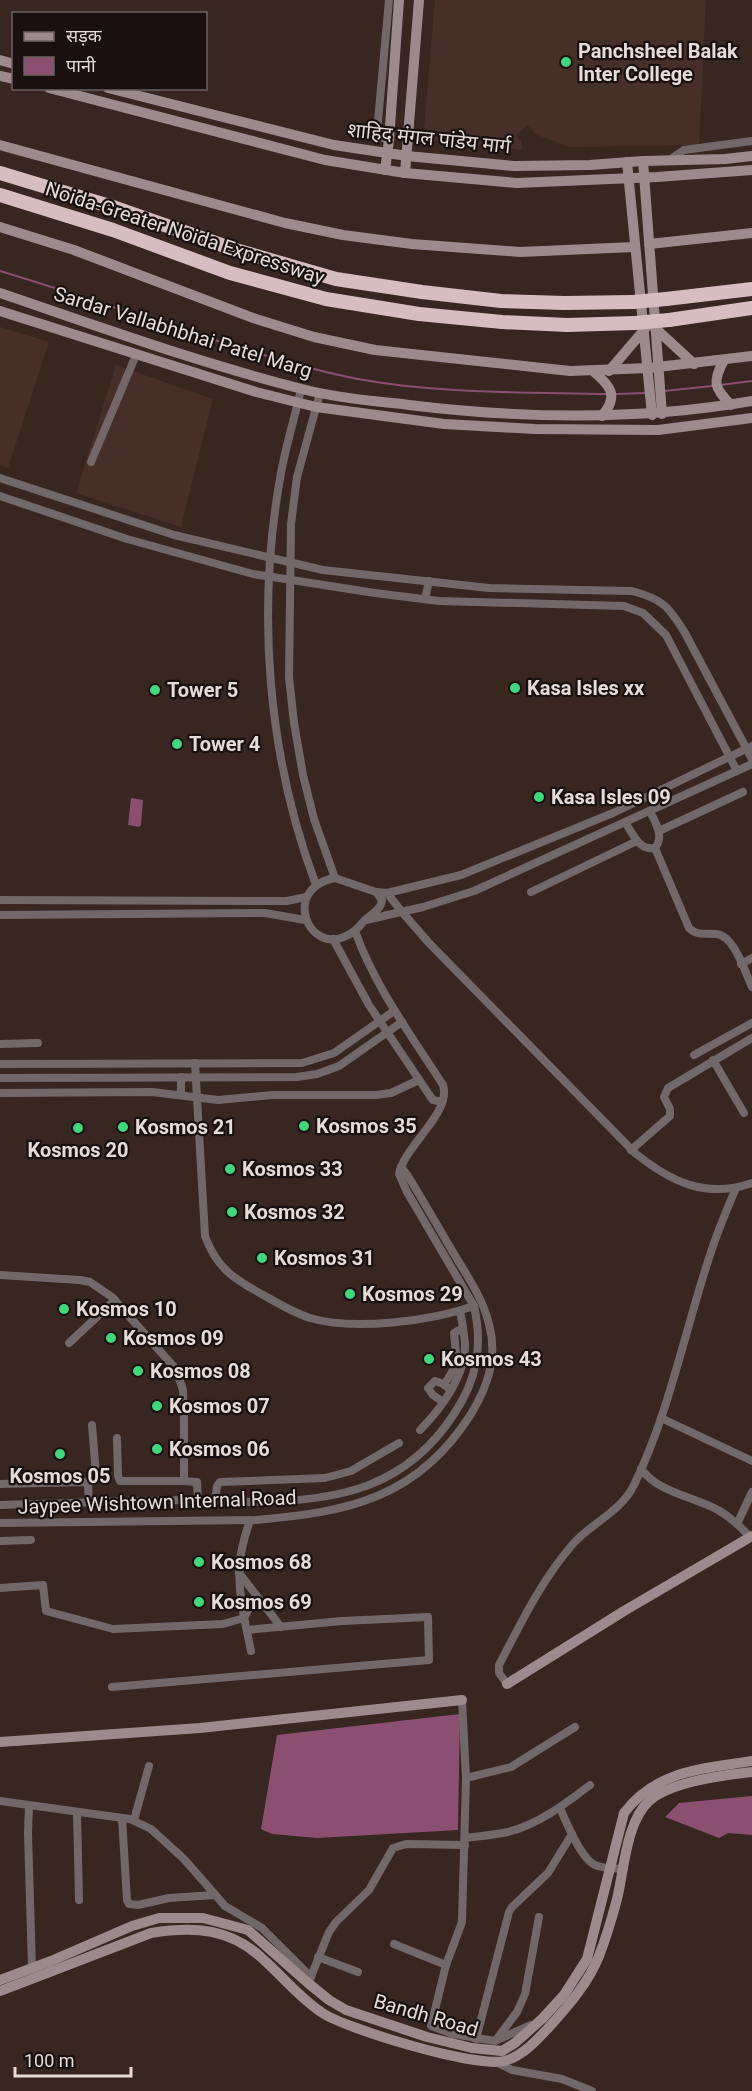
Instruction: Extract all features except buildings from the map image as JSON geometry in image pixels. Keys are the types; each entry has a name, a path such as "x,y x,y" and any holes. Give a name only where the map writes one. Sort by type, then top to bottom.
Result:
{"highway":[{"name":"Noida-Greater Noida Expressway","path":"0,173 116,208 238,251 336,279 501,301 564,303 633,302 752,289"},
{"name":"Noida-Greater Noida Expressway","path":"0,195 113,230 230,273 326,299 419,314 502,322 645,327 669,320 752,308"}],"street":[{"path":"389,0 377,132 379,137 389,140"},
{"path":"385,170 399,0"},
{"path":"405,173 419,0"},
{"path":"57,90 325,160 405,173 517,183 644,178 752,170"},
{"name":"शाहिद मंगल पांडेय मार्ग","path":"116,90 334,145 406,156 514,166 590,165 752,156"},
{"path":"667,160 684,150 752,141"},
{"path":"0,146 285,223 343,236 520,252 634,247"},
{"path":"609,370 645,327 649,244 643,161"},
{"path":"627,162 634,247 653,368 657,414"},
{"path":"0,228 74,250 256,319 314,337 375,350 560,370 593,371 653,368 752,356"},
{"path":"649,244 752,234"},
{"name":"Sardar Vallabhbhai Patel Marg","path":"0,293 176,353 320,393 449,410 549,417 657,414 752,401"},
{"name":"Sardar Vallabhbhai Patel Marg","path":"0,311 298,404 444,424 535,429 658,429 752,418"},
{"path":"645,327 694,363"},
{"path":"91,462 136,355"},
{"path":"724,360 717,372 715,382 720,393 731,405"},
{"path":"593,371 606,382 611,397 602,416"},
{"path":"301,389 281,471 270,558 269,671 271,695 296,827 316,885"},
{"path":"320,393 297,477 291,524 289,677 303,775 314,819 334,878"},
{"path":"0,478 174,535 322,570 489,588 632,591 654,597 673,613 749,747 752,759"},
{"path":"0,496 127,538 270,577 425,599 624,606 644,614 666,635 737,771"},
{"path":"425,599 429,581"},
{"path":"376,892 382,904 355,931 345,937 333,939 321,937 305,920 303,908 306,897 323,880 334,878 376,892 387,893 461,875 613,813 749,747"},
{"path":"366,920 474,891 752,764"},
{"path":"659,831 743,792"},
{"path":"650,811 659,831 660,839 655,848"},
{"path":"625,822 644,848 655,848"},
{"path":"531,892 637,841"},
{"path":"655,848 689,928 693,933 723,935 730,941 752,987"},
{"path":"387,893 402,912 631,1150 656,1170 683,1183 706,1189 736,1188 752,1182"},
{"path":"0,900 287,901 306,897"},
{"path":"0,915 265,913 305,920"},
{"path":"355,931 394,1011 445,1091 442,1102 400,1167"},
{"path":"333,939 379,1021 433,1100 442,1102"},
{"path":"741,964 752,958"},
{"path":"0,1064 302,1063 334,1053 394,1011"},
{"path":"0,1078 297,1077 317,1074 339,1066 402,1022"},
{"path":"694,1055 752,1023"},
{"path":"631,1150 670,1116 670,1109 664,1097 668,1088 752,1038"},
{"path":"0,1044 38,1043"},
{"path":"713,1060 744,1113"},
{"path":"195,1063 205,1236 212,1253 226,1272 293,1311 310,1318 334,1323 405,1321 460,1311 474,1306"},
{"path":"181,1077 181,1095"},
{"path":"0,1093 132,1091 218,1100 282,1094 384,1095 419,1080"},
{"name":"Jaypee Wishtown Internal Road","path":"0,1505 198,1500 255,1502 334,1495 360,1488 391,1475 415,1460 447,1426 464,1400 473,1378 477,1356 478,1325 474,1306 400,1178 400,1167"},
{"name":"Jaypee Wishtown Internal Road","path":"0,1523 250,1520 296,1516 363,1503 392,1491 418,1474 459,1433 480,1399 489,1379 493,1342 485,1310 473,1284 406,1172 400,1167"},
{"path":"641,1469 658,1485 718,1510 751,1537 624,1611 507,1684 499,1672 499,1665 526,1612 573,1543 588,1528 628,1497 641,1469 661,1418 710,1253 736,1188"},
{"path":"0,1275 90,1282 115,1300 174,1367 180,1381 184,1410 184,1481"},
{"path":"69,1343 115,1300"},
{"path":"420,1430 443,1402 461,1368 465,1344 460,1311"},
{"path":"447,1380 457,1364 454,1333 463,1328"},
{"path":"443,1402 428,1388 438,1381 450,1389"},
{"path":"661,1418 752,1461"},
{"path":"89,1503 88,1485 96,1476 92,1425"},
{"path":"117,1438 120,1481 197,1482 198,1500"},
{"path":"215,1500 216,1486 220,1482 333,1476 351,1471 399,1443"},
{"path":"0,1484 86,1482 88,1485"},
{"path":"737,1524 752,1492"},
{"path":"332,1510 334,1495"},
{"path":"250,1520 241,1552 239,1574 240,1593 251,1651"},
{"path":"0,1541 31,1540"},
{"path":"239,1574 280,1627"},
{"path":"0,1588 43,1585 46,1611 113,1629 223,1624 244,1618 256,1594"},
{"path":"112,1687 429,1660 428,1617 247,1629"},
{"path":"0,1742 200,1728 462,1700 466,1778 462,1923 446,1965 431,2026 476,2039 495,2041 538,2022"},
{"path":"466,1778 512,1767 575,1727"},
{"name":"Bandh Road","path":"0,1980 132,1926 159,1918 185,1917 220,1921 248,1930 309,1980 329,2000 346,2010 427,2037 502,2051 515,2043 564,1995 586,1959 624,1813 635,1799 649,1787 674,1775 752,1761"},
{"path":"134,1820 149,1766"},
{"path":"496,2062 506,2061 536,2041 576,1997 599,1957 616,1901 634,1822 647,1802 662,1791 719,1776 752,1772"},
{"path":"0,1801 134,1820 151,1829 184,1859 229,1910 254,1922 268,1933 309,1980 329,1932 336,1922 369,1890 393,1848 406,1844 465,1841 508,1832 526,1826 560,1808 591,1785"},
{"path":"29,1806 32,1968"},
{"path":"560,1808 572,1834 590,1862 595,1866 624,1869"},
{"path":"77,1812 79,1900"},
{"path":"122,1818 129,1904 138,1905 169,1898 215,1895"},
{"path":"476,2039 509,1912 548,1873 572,1834"},
{"path":"495,2041 518,2012 525,1994 539,1917"},
{"name":"Bandh Road","path":"0,1991 151,1933 175,1929 217,1932 237,1939 252,1948 297,1993 322,2014 356,2028 424,2050 496,2062"},
{"path":"394,1944 446,1965"},
{"path":"318,1957 358,1972"},
{"path":"322,2014 329,2000"},
{"path":"496,2062 512,2070 562,2079 592,2091"}],"shaded area":[{"name":"Panchsheel Balak Inter College","path":"435,0 706,0 699,145 570,147 537,135 527,125 516,136 521,141 522,150 423,140"},
{"path":"0,327 49,342 8,468 0,465"},
{"path":"116,365 213,399 181,527 76,493"}],"water":[{"path":"131,798 143,800 139,827 128,825"},
{"path":"460,1714 458,1830 317,1838 272,1834 261,1829 277,1735"},
{"path":"752,1796 752,1835 728,1833 719,1838 665,1817 679,1803"}],"waterway":[{"path":"0,271 247,350 344,376 389,384 451,390 607,394"},
{"path":"720,385 752,381"},
{"path":"664,391 712,386"},
{"path":"616,394 646,393"}],"place":[{"name":"Panchsheel Balak Inter College","path":"566,62"},
{"name":"Kasa Isles xx","path":"515,688"},
{"name":"Tower 5","path":"155,690"},
{"name":"Tower 4","path":"177,744"},
{"name":"Kasa Isles 09","path":"539,797"},
{"name":"Kosmos 35","path":"304,1126"},
{"name":"Kosmos 21","path":"123,1127"},
{"name":"Kosmos 20","path":"78,1128"},
{"name":"Kosmos 33","path":"230,1169"},
{"name":"Kosmos 32","path":"232,1212"},
{"name":"Kosmos 31","path":"262,1258"},
{"name":"Kosmos 29","path":"350,1294"},
{"name":"Kosmos 10","path":"64,1309"},
{"name":"Kosmos 09","path":"111,1338"},
{"name":"Kosmos 43","path":"429,1359"},
{"name":"Kosmos 08","path":"138,1371"},
{"name":"Kosmos 07","path":"157,1406"},
{"name":"Kosmos 06","path":"157,1449"},
{"name":"Kosmos 05","path":"60,1454"},
{"name":"Kosmos 68","path":"199,1562"},
{"name":"Kosmos 69","path":"199,1602"}]}
